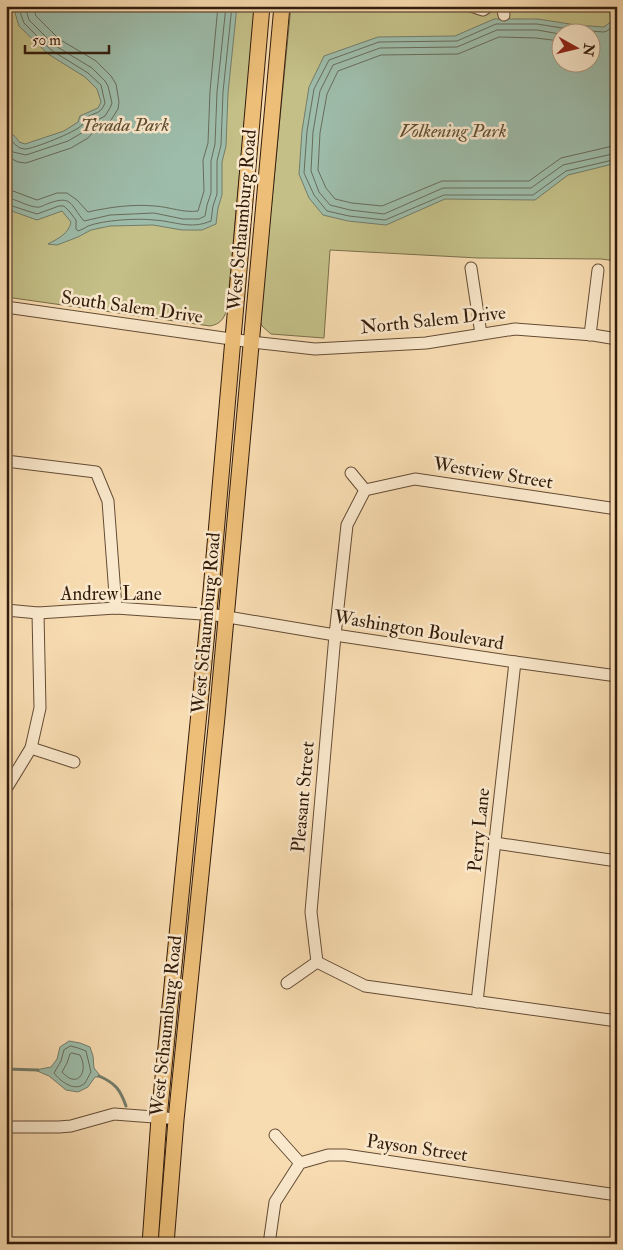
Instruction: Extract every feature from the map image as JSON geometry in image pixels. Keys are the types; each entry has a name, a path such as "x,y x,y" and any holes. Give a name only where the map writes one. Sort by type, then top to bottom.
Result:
{"main road":[{"name":"West Schaumburg Road","path":"166,1244 217,615 232,339 262,6"},
{"name":"West Schaumburg Road","path":"150,1244 159,1118 217,615 252,342 282,6"}],"street":[{"path":"471,6 483,10 489,6"},
{"path":"471,268 480,334"},
{"path":"590,335 598,270"},
{"name":"South Salem Drive","path":"6,307 252,342"},
{"name":"North Salem Drive","path":"252,342 315,349 426,343 515,329 617,339"},
{"path":"6,461 96,472 108,501 116,608"},
{"path":"335,635 347,525 365,490 351,473"},
{"name":"Westview Street","path":"365,490 415,479 617,510"},
{"name":"Andrew Lane","path":"6,610 38,613 116,608 217,615"},
{"path":"6,789 31,748 40,708 38,613"},
{"name":"Washington Boulevard","path":"217,615 335,635 617,676"},
{"name":"Pleasant Street","path":"316,962 311,912 335,635"},
{"name":"Perry Lane","path":"477,1002 515,662"},
{"path":"31,748 74,762"},
{"path":"495,843 617,861"},
{"path":"287,983 316,962 365,986 617,1021"},
{"path":"6,1127 71,1126 114,1114 176,1120"},
{"path":"269,1244 275,1202 300,1163 275,1136"},
{"name":"Payson Street","path":"300,1163 328,1155 345,1155 617,1195"}],"green space":[{"name":"Terada Park","path":"6,6 255,6 227,310 219,323 210,326 6,297"},
{"name":"Volkening Park","path":"291,6 617,6 617,261 601,259 478,258 330,250 324,338 271,334 262,326 260,321"}],"water":[{"path":"13,6 237,6 228,93 226,146 222,162 222,195 216,224 202,230 182,230 153,225 110,226 91,230 57,245 48,244 65,233 71,222 62,211 37,220 6,209 6,133 25,144 64,131 78,122 80,116 98,108 101,102 97,89 85,77 48,54 19,26"},
{"path":"617,17 617,163 568,175 535,200 445,199 386,225 348,221 323,215 309,198 299,174 302,131 309,87 324,56 378,37 455,36 494,19 538,19 557,22 550,22 550,72 600,72 600,27 604,27"},
{"path":"69,1041 90,1047 94,1068 101,1077 95,1077 88,1087 78,1092 66,1090 49,1076 35,1070 51,1067 57,1059 60,1047"}],"waterway":[{"path":"6,1069 38,1070"},
{"path":"99,1076 116,1087 126,1106"}]}
